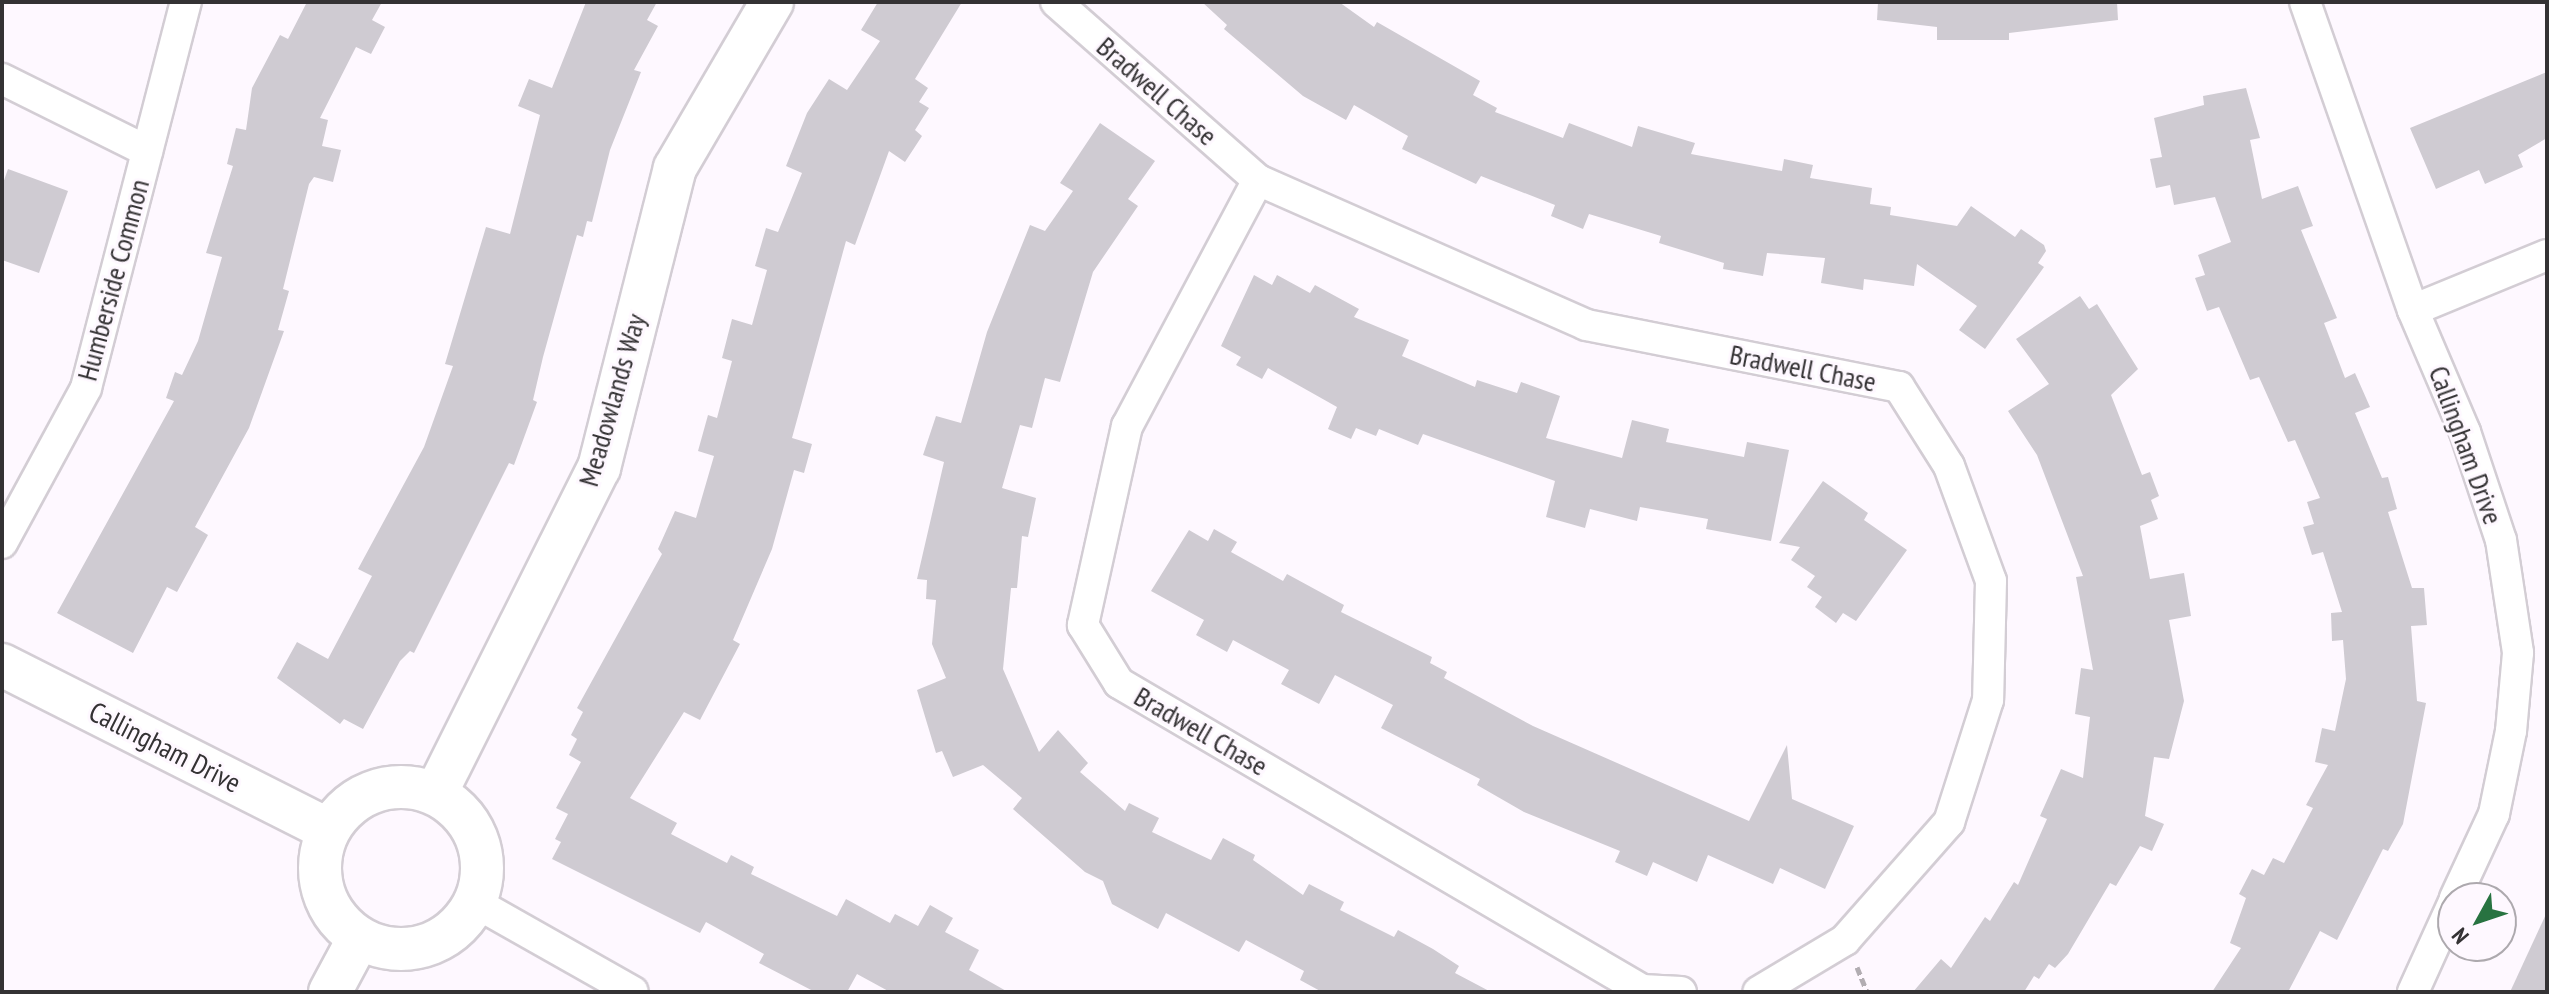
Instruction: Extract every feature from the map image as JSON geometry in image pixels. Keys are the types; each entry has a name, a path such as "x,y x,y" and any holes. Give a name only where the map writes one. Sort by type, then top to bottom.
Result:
{"street":[{"name":"Humberside Common","path":"2,543 86,388 186,2"},
{"name":"Meadowlands Way","path":"436,793 599,468 675,168 772,2"},
{"name":"Bradwell Chase","path":"1056,2 1258,180 1586,325 1899,387 1949,466 1991,581 1988,700 1949,822 1845,940 1758,992"},
{"name":"Callingham Drive","path":"2305,2 2413,310 2465,432 2501,540 2518,653 2511,731 2494,814 2462,882"},
{"path":"2,79 147,151"},
{"name":"Bradwell Chase","path":"1258,180 1127,426 1083,625 1119,683 1642,990 1681,992"},
{"path":"2413,310 2547,255"},
{"name":"Callingham Drive","path":"2,665 328,830"},
{"path":"405,785 436,793 462,813 479,840 483,872 476,903 460,926 438,942 411,950 384,948 359,938 336,917 322,890 320,860 328,830 347,806 375,790 405,785"},
{"path":"476,903 633,992"},
{"path":"330,992 359,938"},
{"path":"2413,992 2437,939"}],"building":[{"path":"307,2 382,2 372,20 385,27 371,54 356,47 320,118 328,120 322,146 341,150 333,182 314,177 309,184 283,289 289,291 278,330 284,331 249,428 195,527 208,535 177,592 167,587 133,653 57,613 174,401 166,398 175,372 182,375 198,341 222,257 206,253 233,166 227,164 236,128 246,130 252,88 280,35 288,39"},
{"path":"586,2 657,2 647,20 658,26 634,70 641,72 610,150 592,222 587,221 583,237 577,235 543,357 533,400 537,402 514,465 509,463 414,653 410,651 400,661 363,729 344,719 340,724 277,678 297,642 328,659 372,576 358,569 424,447 453,366 445,364 486,227 510,234 540,115 518,106 529,79 552,88"},
{"path":"878,2 962,2 915,79 928,88 919,102 929,108 915,130 922,136 905,162 889,151 855,245 846,241 792,438 812,444 804,473 794,470 772,549 733,640 740,644 700,720 684,712 630,798 677,823 671,834 727,863 731,855 754,867 751,874 837,916 846,899 890,923 895,914 918,926 930,905 953,918 945,932 979,950 969,970 1008,992 890,992 857,974 847,992 815,992 759,963 764,954 706,922 700,933 552,859 561,842 555,839 568,814 556,808 581,762 569,755 577,739 571,735 583,712 577,708 662,554 658,549 675,511 696,518 714,456 698,451 708,415 717,418 732,361 722,358 732,319 752,325 767,270 755,266 766,228 778,232 802,173 786,166 807,113 829,79 847,90 880,41 861,30"},
{"path":"1202,2 1339,2 1374,27 1377,22 1480,81 1473,95 1497,108 1495,112 1563,138 1569,123 1632,147 1638,126 1695,143 1691,154 1782,171 1784,159 1813,165 1810,178 1872,188 1870,204 1891,207 1890,215 1957,226 1971,206 2015,237 2021,229 2044,245 2046,251 2038,263 2044,267 1985,349 1959,330 1977,306 1917,264 1914,286 1864,279 1863,290 1821,283 1825,258 1767,253 1763,276 1723,269 1724,263 1659,243 1661,236 1589,214 1583,229 1551,216 1555,205 1481,176 1476,184 1402,149 1408,136 1354,105 1346,120 1303,96 1224,29 1227,25"},
{"path":"1878,2 2117,2 2118,20 2009,33 2009,40 1937,40 1937,27 1877,20"},
{"path":"2547,72 2547,138 2518,155 2523,167 2485,184 2479,170 2436,189 2410,128"},
{"path":"2246,88 2260,138 2250,140 2262,199 2298,186 2313,226 2301,230 2337,318 2324,323 2345,378 2355,373 2370,407 2355,413 2382,478 2388,477 2397,509 2388,512 2412,588 2424,588 2427,625 2411,626 2417,701 2426,703 2403,824 2388,851 2383,849 2337,940 2320,931 2288,992 2212,992 2241,948 2230,943 2246,898 2239,894 2252,869 2264,875 2273,858 2284,863 2313,808 2306,805 2328,765 2315,762 2322,728 2335,731 2346,679 2343,640 2332,641 2331,613 2342,612 2323,552 2312,555 2303,527 2314,524 2307,502 2320,498 2295,440 2288,442 2259,377 2250,380 2219,307 2207,311 2195,278 2205,275 2198,255 2231,242 2215,197 2174,205 2170,185 2156,188 2150,159 2162,157 2154,118 2204,105 2203,96"},
{"path":"1100,123 1155,161 1128,199 1138,206 1093,272 1060,382 1045,378 1032,428 1020,425 1002,488 1036,498 1028,537 1022,536 1017,588 1011,588 1003,669 1039,752 1058,730 1088,763 1080,772 1125,811 1129,803 1159,818 1152,832 1211,860 1223,838 1255,855 1253,860 1303,895 1309,884 1344,902 1340,910 1394,937 1398,930 1433,949 1459,966 1455,973 1491,992 1322,992 1300,980 1304,971 1246,940 1239,952 1166,913 1158,929 1112,904 1103,881 1085,872 1013,809 1022,798 983,765 953,777 942,751 936,753 917,690 946,678 932,644 936,600 926,599 927,580 917,579 944,462 923,455 936,416 961,423 987,332 1030,225 1045,231 1073,191 1060,183"},
{"path":"8,169 68,191 39,273 2,260 2,186"},
{"path":"1254,275 1272,285 1277,275 1310,293 1315,285 1359,309 1354,317 1409,340 1402,356 1475,387 1477,380 1517,393 1521,382 1560,396 1546,438 1622,458 1632,420 1669,429 1666,442 1744,457 1747,442 1789,450 1771,541 1706,529 1708,519 1640,507 1637,521 1590,509 1585,528 1546,517 1555,481 1423,434 1418,445 1379,429 1376,436 1356,428 1351,439 1328,429 1337,407 1268,368 1262,379 1236,365 1241,357 1221,346"},
{"path":"2080,296 2089,309 2097,304 2138,369 2111,395 2142,475 2150,472 2159,496 2151,500 2158,519 2140,526 2150,579 2184,573 2191,616 2169,620 2184,701 2169,759 2154,757 2145,816 2164,824 2152,851 2140,846 2116,886 2110,883 2068,954 2055,968 2049,964 2039,979 2034,976 2024,992 1913,992 1941,959 1951,968 1985,917 1990,921 2014,882 2018,885 2047,819 2040,816 2061,769 2083,778 2090,717 2075,714 2081,668 2093,670 2076,577 2083,576 2037,455 2008,411 2049,384 2016,339"},
{"path":"1823,481 1868,513 1864,520 1907,550 1856,621 1843,613 1836,623 1815,607 1822,597 1807,587 1815,576 1791,560 1800,547 1779,543"},
{"path":"1214,529 1237,542 1231,552 1283,581 1287,574 1344,605 1341,612 1432,657 1430,663 1447,672 1444,678 1533,726 1749,821 1787,745 1792,799 1854,826 1825,889 1780,868 1773,884 1708,855 1697,882 1653,862 1647,876 1615,862 1620,851 1524,812 1477,785 1480,779 1381,728 1393,705 1335,675 1319,704 1281,684 1289,670 1233,640 1227,652 1196,635 1204,620 1151,591 1189,530 1208,541"},
{"path":"2547,912 2547,992 2510,992"}]}
